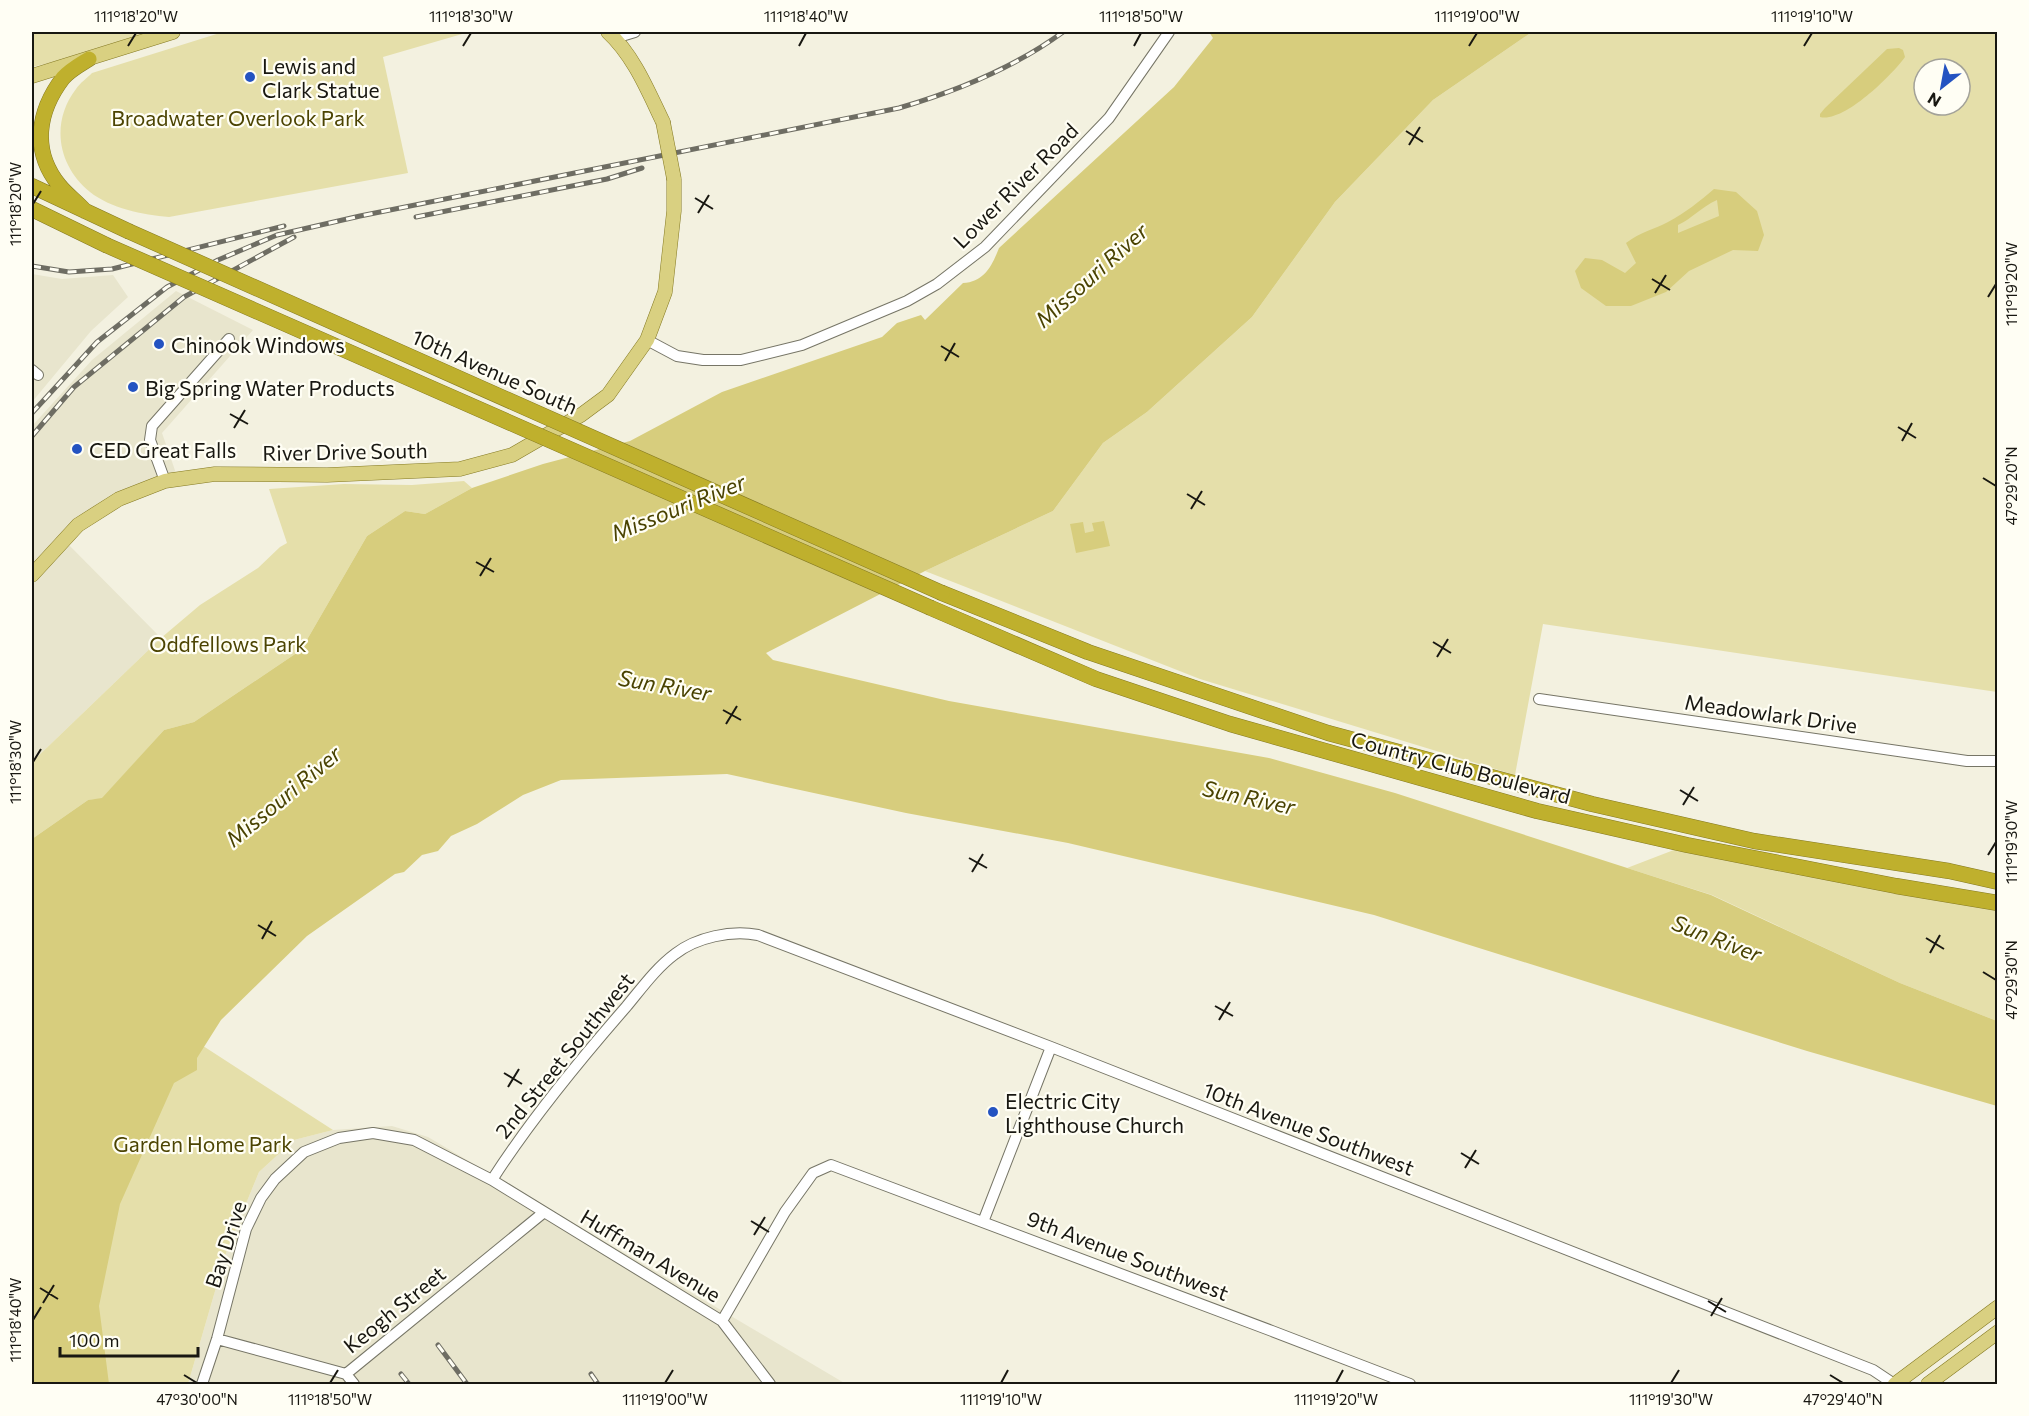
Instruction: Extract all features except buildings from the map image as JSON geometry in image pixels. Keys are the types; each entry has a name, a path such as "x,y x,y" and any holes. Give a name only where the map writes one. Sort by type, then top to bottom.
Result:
{"highway":[{"path":"85,210 58,185 48,167 40,141 41,121 64,76 89,58"},
{"name":"10th Avenue South","path":"32,186 128,231 942,593"},
{"name":"10th Avenue South","path":"32,209 106,245 931,608"},
{"name":"Country Club Boulevard","path":"942,593 1088,652 1339,736 1592,804 1742,838 1949,871 1998,882"},
{"name":"Country Club Boulevard","path":"931,608 1119,687 1230,724 1537,811 1710,849 1896,886 1998,903"}],"main road":[{"path":"32,76 173,32"},
{"name":"River Drive South","path":"32,575 78,525 119,500 165,481 215,474 327,475 460,469 512,455 581,415 608,395 647,340 665,292 674,211 674,179 663,122 644,82 611,35"},
{"path":"1895,1384 1998,1307"},
{"path":"1928,1384 1998,1332"}],"street":[{"path":"611,35 635,32"},
{"name":"Lower River Road","path":"647,340 677,357 741,360 802,345 907,301 937,284 985,247 1109,118 1169,32"},
{"path":"165,481 150,440 152,426 229,339"},
{"name":"Meadowlark Drive","path":"1539,699 1967,761 1998,761"},
{"name":"10th Avenue Southwest","path":"703,939 738,933 758,935 1051,1047 1873,1370 1895,1384"},
{"name":"2nd Street Southwest","path":"492,1180 517,1141 612,1023 674,954 703,939"},
{"path":"983,1222 1051,1047"},
{"name":"Bay Drive","path":"202,1384 217,1339 246,1229 261,1198 274,1179 304,1152 339,1138 373,1133 414,1140 492,1180"},
{"name":"9th Avenue Southwest","path":"722,1321 785,1212 813,1173 831,1164 1410,1384"},
{"name":"Huffman Avenue","path":"492,1180 722,1321 770,1384"},
{"name":"Keogh Street","path":"217,1339 346,1374 543,1213"},
{"path":"346,1374 354,1384"}],"shaded area":[{"path":"32,274 62,279 113,275 128,297 91,331 32,402"},
{"path":"176,291 253,330 162,433 178,479 119,499 64,540 161,638 32,762 32,426 92,360"},
{"path":"392,1126 428,1137 846,1384 188,1384 227,1250 259,1172 294,1140 333,1130"}],"green space":[{"path":"32,32 147,32 70,58 32,67"},
{"name":"Broadwater Overlook Park","path":"223,32 469,32 383,57 408,173 169,217 127,210 98,198 90,192 71,170 61,144 63,116 68,102 78,87 92,73"},
{"path":"1532,32 1997,32 1997,692 1543,624 1515,775 1200,679 925,571 1053,511 1103,443 1147,412 1252,317 1335,202 1433,100"},
{"name":"Oddfellows Park","path":"464,481 472,488 425,514 405,511 367,536 301,650 194,722 164,730 102,799 88,800 32,839 32,762 161,638 200,605 258,568 287,543 269,489 344,484 412,485"},
{"path":"1679,848 1997,907 1997,1021 1900,983 1712,895 1627,868"},
{"name":"Garden Home Park","path":"197,1042 333,1130 294,1140 259,1172 227,1250 188,1384 99,1384 94,1343 99,1249 148,1113"}],"water":[{"path":"1209,32 1532,32 1433,100 1335,202 1252,317 1147,412 1103,443 1053,511 925,571 766,653 773,660 949,701 1269,758 1395,793 1711,895 1900,983 1997,1021 1997,1106 1807,1051 1374,915 1068,843 906,813 727,774 561,780 523,795 477,824 451,836 438,851 422,855 404,872 395,874 307,936 221,1020 197,1058 197,1070 174,1083 120,1204 99,1306 109,1384 32,1384 32,839 88,800 102,798 164,730 194,722 301,650 367,536 405,511 425,514 472,488 543,464 630,441 722,392 882,337 897,323 921,315 925,320 963,283 982,276 990,267 999,248 1174,87 1213,38"},
{"path":"1887,49 1903,50 1905,57 1890,75 1867,96 1842,113 1820,117 1825,108"},
{"path":"1714,189 1736,192 1757,211 1764,235 1758,251 1733,250 1689,271 1666,292 1631,306 1606,306 1581,288 1575,271 1585,258 1602,260 1625,273 1636,263 1626,243 1663,225 1692,207","holes":["1717,200 1719,216 1678,233 1678,225"]},
{"path":"1104,521 1110,546 1076,553 1070,524 1083,522 1085,533 1094,531 1092,523"}],"railway":[{"path":"32,413 97,342 167,287 218,260 277,235 360,216 899,108 984,77 1025,57 1063,32"},
{"path":"416,217 607,179 642,168"},
{"path":"32,266 69,272 112,269 284,226"},
{"path":"32,436 74,387 184,297 294,237"},
{"path":"438,1345 467,1384"},
{"path":"401,1374 409,1384"},
{"path":"591,1374 598,1384"}],"place":[{"name":"Lewis and Clark Statue","path":"250,77"},
{"name":"Chinook Windows","path":"159,344"},
{"name":"Big Spring Water Products","path":"133,387"},
{"name":"CED Great Falls","path":"77,449"},
{"name":"Electric City Lighthouse Church","path":"993,1112"}],"water label":[{"name":"Missouri River","path":"1091,275"},
{"name":"Missouri River","path":"678,507"},
{"name":"Sun River","path":"665,685"},
{"name":"Missouri River","path":"283,796"},
{"name":"Sun River","path":"1249,797"},
{"name":"Sun River","path":"1717,938"}]}
